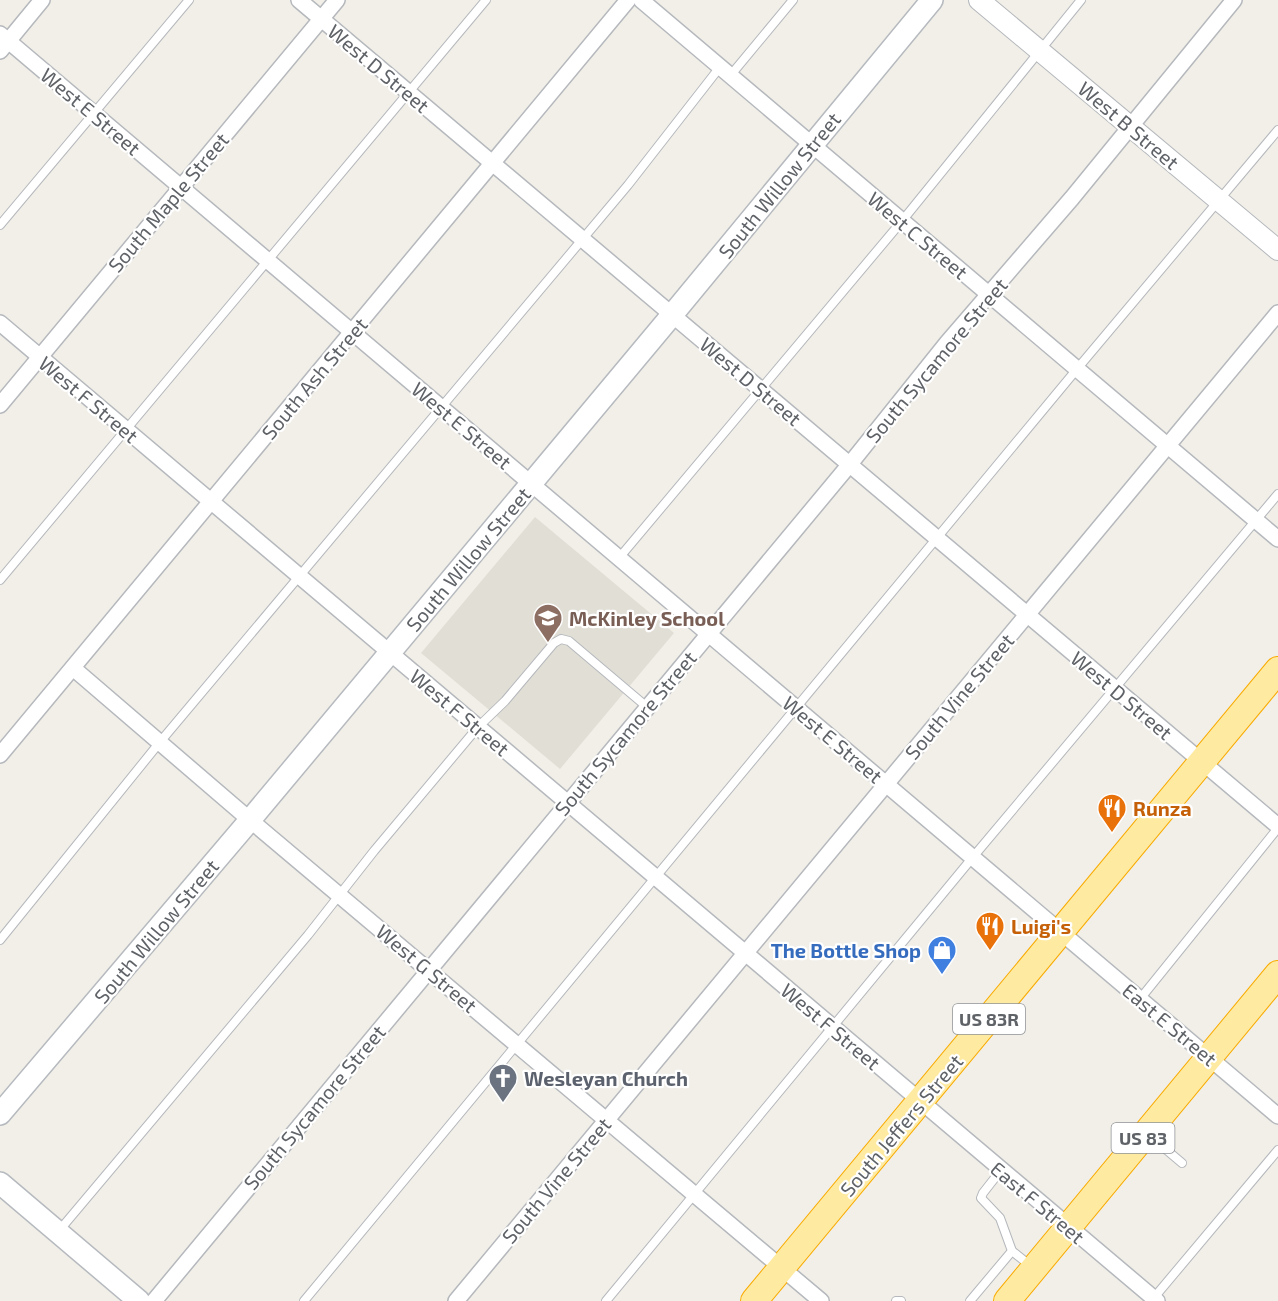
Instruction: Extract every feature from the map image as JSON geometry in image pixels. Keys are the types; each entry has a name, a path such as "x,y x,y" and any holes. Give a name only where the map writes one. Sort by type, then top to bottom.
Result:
{"highway":[{"name":"South Jeffers Street","path":"754,1301 1278,670"},
{"name":"US 83","path":"1007,1301 1278,974"}],"main road":[{"name":"South Willow Street","path":"0,1114 250,820 932,0"},
{"path":"0,1183 139,1301"}],"street":[{"path":"3,42 42,0"},
{"name":"West D Street","path":"299,0 1278,827"},
{"name":"South Maple Street","path":"0,405 337,0"},
{"name":"South Ash Street","path":"0,755 628,0"},
{"name":"West C Street","path":"641,0 1278,539"},
{"name":"West B Street","path":"979,0 1278,250"},
{"name":"South Sycamore Street","path":"154,1301 1234,0"},
{"name":"West E Street","path":"3,42 94,113 1061,932"},
{"name":"South Vine Street","path":"456,1301 1278,313"},
{"name":"West F Street","path":"0,323 921,1102"},
{"name":"West G Street","path":"73,668 820,1301"},
{"name":"East E Street","path":"1061,932 1278,1116"},
{"name":"East F Street","path":"921,1102 1154,1300"}],"lane":[{"path":"0,225 189,0"},
{"path":"0,580 486,0"},
{"path":"0,940 160,742 583,239 725,72 793,0"},
{"path":"619,558 902,221 1081,0"},
{"path":"304,1301 1278,130"},
{"path":"606,1301 973,857 1278,494"},
{"path":"57,1233 478,727 506,701 554,643 561,639 569,641 647,707"},
{"path":"1140,999 1278,827"},
{"path":"1147,1133 1182,1163"},
{"path":"1154,1300 1278,1150"},
{"path":"1001,1170 982,1192 981,1198 1000,1218 1012,1251 1034,1269"},
{"path":"970,1301 1012,1251"},
{"path":"896,1301 902,1301"}],"shaded area":[{"name":"McKinley School","path":"535,517 674,633 560,769 421,653"}],"place":[{"name":"McKinley School","path":"548,644"},
{"name":"Runza","path":"1112,834"},
{"name":"Luigi's","path":"990,952"},
{"name":"The Bottle Shop","path":"942,976"},
{"name":"Wesleyan Church","path":"503,1104"}]}
